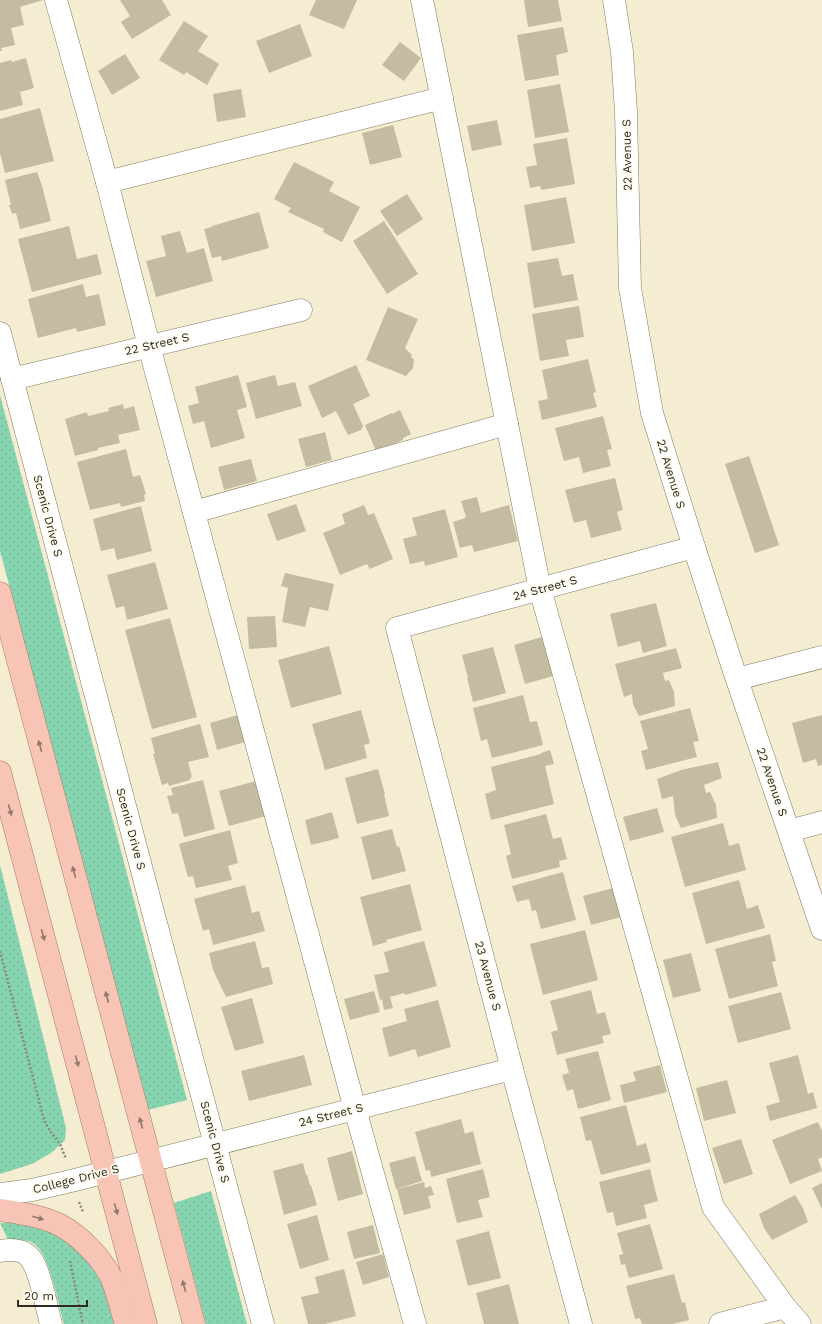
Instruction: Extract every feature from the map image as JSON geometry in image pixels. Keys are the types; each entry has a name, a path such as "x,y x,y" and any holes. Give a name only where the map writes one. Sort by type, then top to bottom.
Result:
{"main road":[{"path":"0,593 194,1324"},
{"path":"0,772 146,1324"},
{"path":"0,1210 36,1217 59,1224 80,1240 97,1256 111,1277 126,1324"}],"street":[{"path":"56,0 107,182 149,346 355,1109 416,1324"},
{"path":"422,0 540,589 713,1207 785,1306 800,1324"},
{"name":"22 Avenue S","path":"614,0 622,52 625,105 630,288 652,413 737,679 822,929"},
{"path":"107,182 442,98"},
{"name":"22 Street S","path":"12,379 301,310"},
{"name":"Scenic Drive S","path":"0,333 263,1324"},
{"path":"194,512 507,424"},
{"name":"24 Street S","path":"397,628 694,547"},
{"name":"23 Avenue S","path":"397,628 512,1069 581,1324"},
{"path":"737,679 822,657"},
{"path":"789,831 822,822"},
{"name":"24 Street S","path":"150,1161 512,1069"},
{"name":"College Drive S","path":"0,1194 32,1190 150,1161"},
{"path":"0,1251 19,1250 31,1258 39,1278 51,1324"},
{"path":"720,1324 785,1306"}],"path":[{"path":"0,951 44,1120 60,1144 75,1180"}],"green space":[{"path":"0,395 187,1100 148,1110 0,551"},
{"path":"0,865 66,1128 65,1140 51,1153 32,1164 0,1174"},
{"path":"211,1191 247,1324 206,1324 174,1203"},
{"path":"23,1222 68,1239 101,1273 119,1324 64,1324 53,1280 39,1248 33,1243 27,1241 9,1242 0,1223"}],"building":[{"path":"0,0 43,0 20,7 24,25 11,28 15,45 1,48 2,51 0,51"},
{"path":"120,0 162,0 171,15 132,39 121,22 130,16"},
{"path":"316,0 357,0 344,29 309,15"},
{"path":"524,0 558,0 562,21 528,27"},
{"path":"184,21 208,36 198,51 219,64 207,85 186,72 184,75 159,60"},
{"path":"300,24 312,56 269,73 256,41"},
{"path":"563,27 568,52 556,55 559,75 525,81 517,35"},
{"path":"400,42 421,58 404,81 382,65"},
{"path":"125,54 140,78 112,95 98,71"},
{"path":"26,58 34,88 20,92 23,105 0,111 0,63 11,60 12,62"},
{"path":"560,84 569,132 535,138 527,90"},
{"path":"241,89 246,117 217,122 213,94"},
{"path":"40,108 54,161 5,173 0,153 0,119"},
{"path":"497,120 502,145 472,151 467,126"},
{"path":"393,125 402,157 370,165 362,133"},
{"path":"567,138 575,184 541,190 540,186 530,188 526,167 537,165 533,144"},
{"path":"294,162 334,182 329,191 360,207 342,242 323,232 324,229 288,212 291,208 274,199"},
{"path":"37,172 51,221 20,229 16,213 12,214 9,205 11,205 5,180"},
{"path":"407,194 423,219 397,236 380,211"},
{"path":"566,197 575,243 532,251 524,205"},
{"path":"259,212 269,248 222,261 221,256 212,258 204,229"},
{"path":"384,221 418,274 387,294 353,241"},
{"path":"69,226 77,259 97,254 102,274 32,292 18,239"},
{"path":"180,231 187,253 204,248 213,281 156,297 146,261 166,256 161,236"},
{"path":"558,258 562,276 573,274 578,300 534,308 527,263"},
{"path":"83,284 86,297 99,294 106,325 77,332 76,328 38,338 28,299"},
{"path":"579,306 584,337 566,340 569,356 540,361 532,314"},
{"path":"388,307 418,319 405,348 412,355 411,358 414,359 413,368 406,376 366,360"},
{"path":"588,359 596,392 593,393 597,407 542,420 538,401 548,399 542,370"},
{"path":"356,365 370,396 353,404 363,426 361,430 348,435 336,411 322,418 308,386"},
{"path":"238,375 247,407 237,410 245,438 211,448 204,421 193,424 188,406 199,403 195,387"},
{"path":"275,375 278,386 295,382 302,406 256,419 246,383"},
{"path":"123,404 124,409 134,406 140,430 118,435 120,443 98,448 98,450 75,456 65,419 87,412 88,416 109,411 108,408"},
{"path":"400,410 411,434 403,438 403,440 376,451 365,425"},
{"path":"603,416 612,449 607,450 611,466 583,473 579,457 564,461 555,428"},
{"path":"325,432 332,460 306,467 298,439"},
{"path":"126,449 133,477 140,475 146,494 144,495 145,501 121,507 120,503 90,510 77,462"},
{"path":"749,456 779,545 755,553 725,464"},
{"path":"251,459 257,481 224,490 218,467"},
{"path":"615,478 623,510 617,512 622,530 591,538 586,520 574,523 565,490"},
{"path":"477,497 481,513 509,505 518,541 474,552 472,545 460,548 453,522 466,517 461,501"},
{"path":"296,504 306,531 277,541 267,514"},
{"path":"364,505 368,515 374,513 393,559 370,569 367,564 340,575 323,533 345,524 342,514"},
{"path":"141,506 152,551 117,560 114,548 101,551 93,519"},
{"path":"445,509 458,557 425,566 424,561 410,564 403,539 417,535 412,518"},
{"path":"155,562 168,609 127,620 124,606 116,608 107,575"},
{"path":"285,573 334,584 328,611 310,607 305,627 282,622 288,588 281,586"},
{"path":"656,603 667,646 643,653 640,641 618,647 610,614"},
{"path":"275,616 277,647 249,649 247,617"},
{"path":"170,618 197,717 152,729 125,630"},
{"path":"542,637 553,676 525,684 514,645"},
{"path":"329,646 342,694 291,708 278,660"},
{"path":"493,647 506,693 473,702 462,655"},
{"path":"676,648 682,668 663,673 665,681 669,680 674,692 675,706 639,716 633,704 632,694 624,697 615,664"},
{"path":"523,695 530,722 537,721 543,745 492,758 487,739 481,741 473,708"},
{"path":"690,708 699,741 693,742 697,757 646,770 641,751 648,749 640,721"},
{"path":"361,710 370,743 364,745 367,758 325,770 312,724"},
{"path":"238,715 245,742 217,750 210,723"},
{"path":"822,715 822,765 818,766 816,759 803,763 792,723"},
{"path":"200,724 209,757 188,762 192,777 190,780 169,786 168,783 162,785 153,754 155,754 151,738"},
{"path":"550,750 554,764 545,766 554,804 491,820 485,794 496,790 491,767 541,754"},
{"path":"718,762 722,778 704,785 706,793 710,792 716,805 717,818 681,828 675,815 673,796 662,799 657,779 681,770"},
{"path":"378,769 389,816 357,824 345,778"},
{"path":"203,780 215,829 184,837 178,813 172,814 167,796 173,795 171,788"},
{"path":"256,781 266,816 229,826 219,791"},
{"path":"657,808 664,832 630,841 623,817"},
{"path":"332,812 339,838 311,845 305,820"},
{"path":"546,814 553,839 561,837 567,859 559,861 560,867 512,879 506,856 511,854 504,825"},
{"path":"723,823 729,846 739,843 746,870 685,887 671,837"},
{"path":"392,829 397,847 399,846 406,871 372,880 361,837"},
{"path":"230,830 238,863 228,866 232,880 196,888 193,876 188,877 179,844"},
{"path":"563,872 576,920 541,929 536,910 532,911 529,899 517,902 512,886"},
{"path":"739,880 747,909 758,905 765,928 706,944 692,893"},
{"path":"410,884 422,930 386,940 387,942 373,946 360,897"},
{"path":"245,885 252,913 259,911 265,931 213,945 209,929 203,931 194,899"},
{"path":"613,888 621,917 591,925 583,896"},
{"path":"585,930 598,980 543,995 530,944"},
{"path":"770,934 776,961 772,962 778,986 729,999 715,949"},
{"path":"255,941 262,968 269,967 273,984 226,997 213,970 209,953"},
{"path":"424,941 437,986 405,995 404,993 390,997 393,1008 384,1010 374,975 389,972 384,952"},
{"path":"691,953 701,991 673,998 663,960"},
{"path":"591,990 597,1014 605,1012 611,1034 602,1036 604,1043 557,1055 551,1032 558,1030 550,1001"},
{"path":"374,991 380,1012 350,1020 344,999"},
{"path":"781,992 791,1029 738,1043 728,1006"},
{"path":"252,998 264,1043 235,1051 221,1007"},
{"path":"438,1000 451,1047 418,1057 415,1049 389,1057 382,1028 407,1021 404,1009"},
{"path":"598,1051 611,1100 578,1109 573,1089 567,1091 562,1075 569,1073 565,1059"},
{"path":"304,1055 312,1085 249,1101 241,1071"},
{"path":"798,1055 808,1094 813,1092 817,1108 770,1121 766,1106 780,1102 769,1063"},
{"path":"660,1065 667,1092 624,1103 620,1085 636,1081 633,1072"},
{"path":"727,1080 736,1113 704,1121 696,1088"},
{"path":"626,1105 637,1146 646,1143 651,1162 601,1175 591,1140 586,1141 580,1117"},
{"path":"461,1119 465,1134 473,1131 481,1164 431,1177 430,1170 426,1171 415,1132"},
{"path":"818,1122 822,1131 822,1157 818,1159 822,1171 790,1184 772,1140"},
{"path":"741,1139 753,1174 724,1184 712,1148"},
{"path":"352,1151 363,1194 338,1201 327,1158"},
{"path":"415,1156 422,1181 396,1189 389,1163"},
{"path":"303,1163 317,1205 284,1215 273,1171"},
{"path":"483,1169 490,1197 478,1200 483,1217 457,1223 446,1179"},
{"path":"650,1169 658,1201 644,1205 647,1218 616,1226 613,1212 607,1213 599,1182"},
{"path":"424,1182 425,1188 431,1186 434,1195 428,1196 431,1208 404,1215 397,1189"},
{"path":"822,1183 822,1209 812,1188"},
{"path":"795,1195 803,1208 808,1222 772,1240 764,1228 759,1214"},
{"path":"317,1215 329,1260 300,1269 287,1224"},
{"path":"650,1224 663,1269 629,1278 625,1264 621,1265 619,1255 623,1254 617,1233"},
{"path":"373,1225 380,1253 354,1259 347,1232"},
{"path":"489,1231 501,1278 468,1286 456,1240"},
{"path":"383,1254 389,1277 363,1285 356,1262"},
{"path":"344,1269 356,1316 325,1324 308,1324 301,1297 319,1293 315,1277"},
{"path":"674,1274 682,1303 685,1302 689,1320 673,1324 642,1324 640,1318 635,1319 626,1286"},
{"path":"509,1284 519,1324 484,1324 476,1293"}]}
